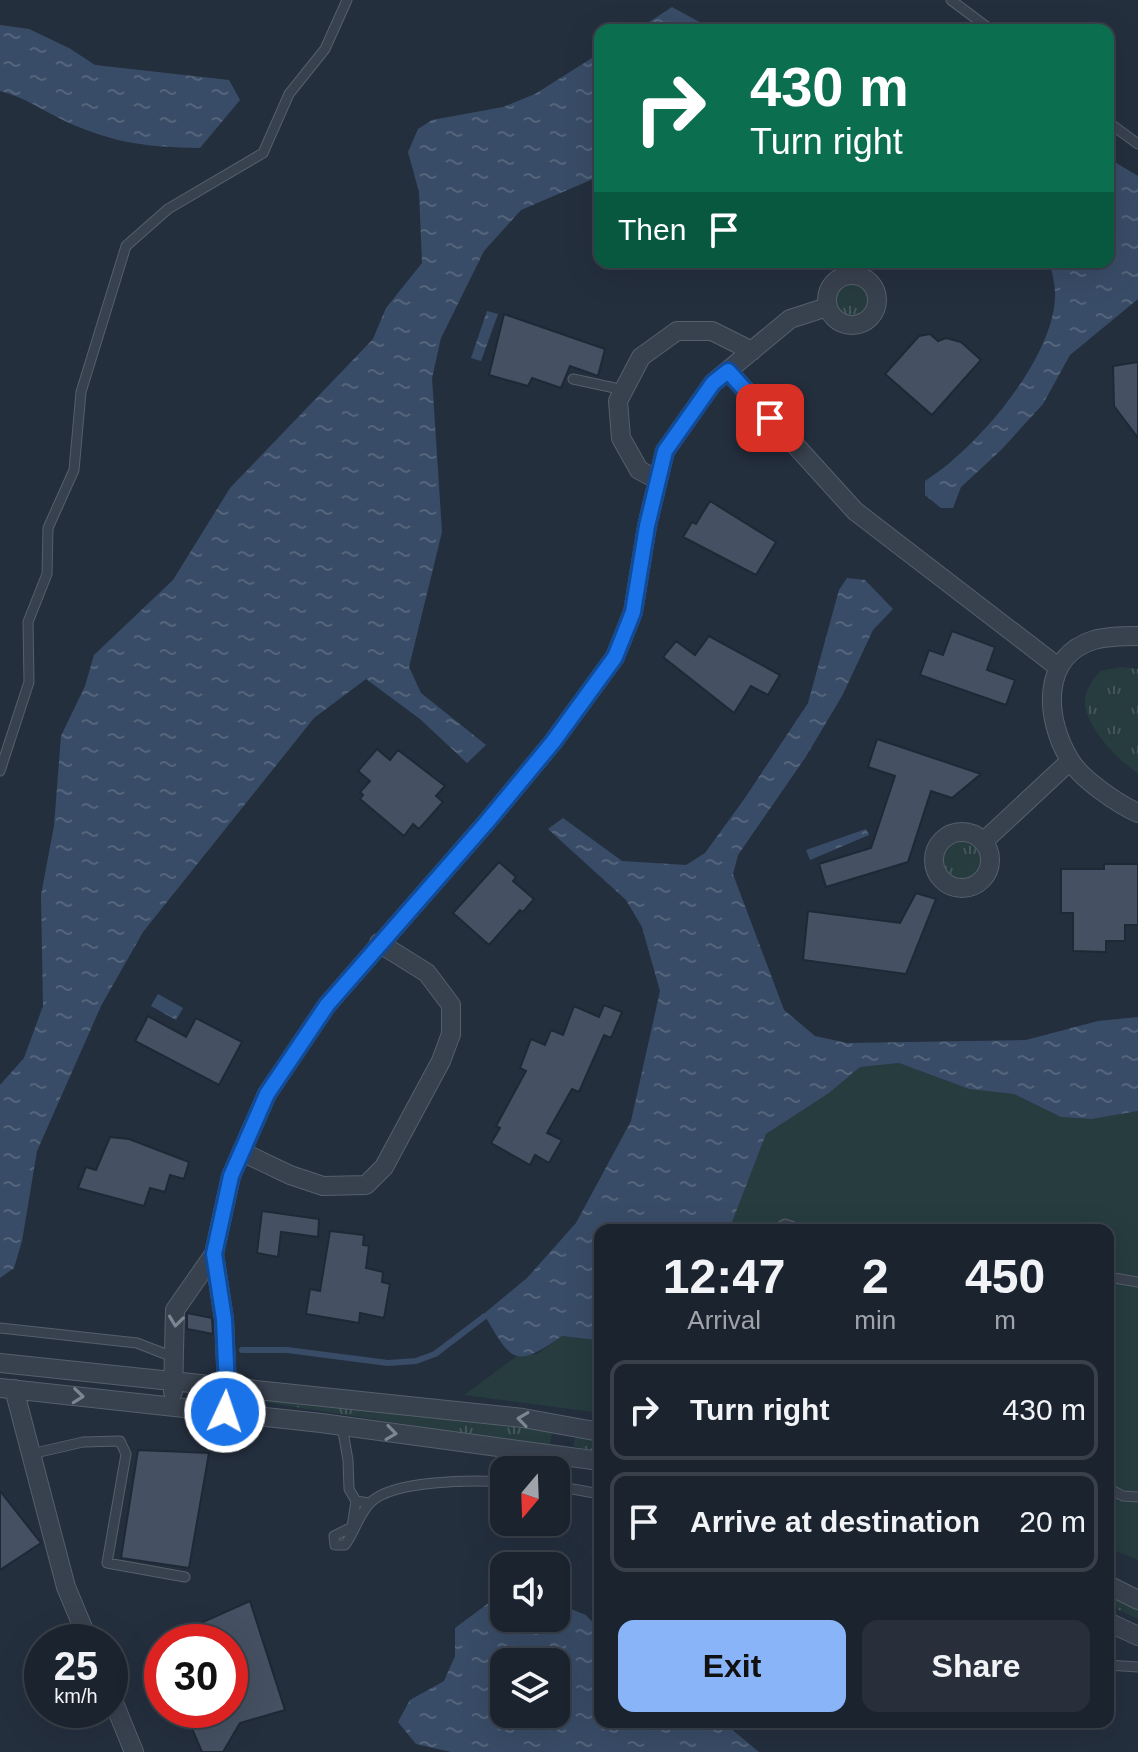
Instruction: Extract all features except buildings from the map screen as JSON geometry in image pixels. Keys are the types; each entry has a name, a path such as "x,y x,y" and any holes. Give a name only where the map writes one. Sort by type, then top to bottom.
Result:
{"street":[{"path":"225,1412 224,1319 214,1254 231,1176 267,1094 327,1005 486,823 553,742 615,657 633,612 647,526 665,451 713,383 790,319 827,307"},
{"path":"658,480 639,470 621,438 618,401 641,357 677,331 712,331 752,351"},
{"path":"728,371 855,511 1058,667"},
{"path":"1138,636 1095,639 1065,656 1058,667 1050,704 1057,734 1070,761 1088,779 1138,813"},
{"path":"983,842 1070,761"},
{"path":"242,1152 290,1175 323,1186 366,1185 384,1167 441,1061 451,1034 451,1005 427,973 379,943"},
{"path":"175,1407 171,1381 175,1310 214,1254"},
{"path":"0,1363 523,1418 594,1431"},
{"path":"81,1624 66,1587 31,1454 7,1389 342,1426 594,1460"},
{"path":"1114,1588 1138,1600"},
{"path":"1114,1625 1138,1636"},
{"path":"124,1728 134,1752"}],"lane":[{"path":"0,771 29,682 28,622 47,574 48,528 74,470 81,392 126,246 168,209 263,153 289,94 325,49 347,0"},
{"path":"951,0 983,24"},
{"path":"1114,126 1138,144"},
{"path":"573,379 624,390"},
{"path":"1114,1278 1138,1282"},
{"path":"0,1328 137,1343 173,1357"},
{"path":"342,1426 349,1489 356,1501 352,1527 334,1536 335,1545 345,1545 369,1503 390,1490 473,1480 490,1481"},
{"path":"31,1454 83,1442 120,1441 126,1454 107,1563 185,1577"},
{"path":"570,1487 594,1492"},
{"path":"1114,1491 1123,1496 1138,1497"},
{"path":"356,1501 369,1503"},
{"path":"1114,1665 1138,1667"}],"green space":[{"path":"842,286 865,286 867,295 865,307 856,317 846,316 837,307 836,296"},
{"path":"1121,667 1138,669 1138,773 1104,741 1086,710 1087,692 1100,671"},
{"path":"962,842 975,847 980,860 975,873 962,878 949,873 944,860 949,847"},
{"path":"899,1063 969,1089 1014,1094 1061,1117 1092,1119 1138,1111 1138,1560 1114,1550 1114,1224 731,1224 766,1134 829,1093 860,1067"},
{"path":"562,1336 594,1340 594,1412 464,1395 517,1356 537,1354"},
{"path":"240,1395 553,1428 550,1444 238,1398"},
{"path":"577,1434 594,1437 594,1451 573,1446"},
{"path":"1114,1593 1138,1605 1138,1619 1114,1608"}],"water":[{"path":"672,7 703,24 646,24"},
{"path":"0,25 29,29 69,48 95,65 229,80 240,100 200,148 117,140 67,122 0,91"},
{"path":"594,57 594,179 521,210 484,251 441,338 432,378 442,532 409,667 421,693 486,745 467,763 420,719 366,679 314,718 143,932 101,1006 37,1151 22,1241 14,1268 0,1278 0,1085 24,1058 43,1006 41,895 54,826 61,736 85,686 94,655 173,580 230,488 373,339 386,308 422,263 419,192 408,152 418,129 432,120 503,107 535,94"},
{"path":"1114,162 1138,176 1138,299 1070,355 1043,404 1001,450 961,487 953,508 941,508 925,495 925,481 966,448 1008,402 1026,376 1050,324 1055,299 1051,268 1114,268"},
{"path":"487,311 498,314 481,361 471,358"},
{"path":"847,578 865,580 893,609 873,630 842,696 805,758 738,855 733,874 784,1010 815,1036 847,1043 1026,1040 1098,1021 1138,1017 1138,1111 1092,1119 1061,1117 1014,1094 969,1089 899,1063 860,1067 829,1093 766,1134 731,1224 594,1224 594,1340 562,1336 534,1353 516,1356 502,1343 485,1316 486,1312 527,1278 576,1223 631,1121 660,991 642,927 626,900 548,829 563,818 622,861 686,865 705,853 808,703 839,590"},
{"path":"866,829 869,835 810,860 806,850"},
{"path":"158,994 183,1008 176,1020 151,1006"},
{"path":"490,1602 490,1632 570,1632 570,1609 586,1615 594,1624 594,1728 730,1728 759,1752 451,1752 416,1744 398,1722 410,1700 444,1681 455,1656 455,1628"}],"waterway":[{"path":"242,1350 287,1350 388,1363 416,1361 435,1354 485,1316"}],"route":[{"path":"225,1412 224,1319 214,1254 231,1176 267,1094 327,1005 486,823 553,742 615,657 633,612 647,526 665,451 713,383 728,371 770,418"}]}
